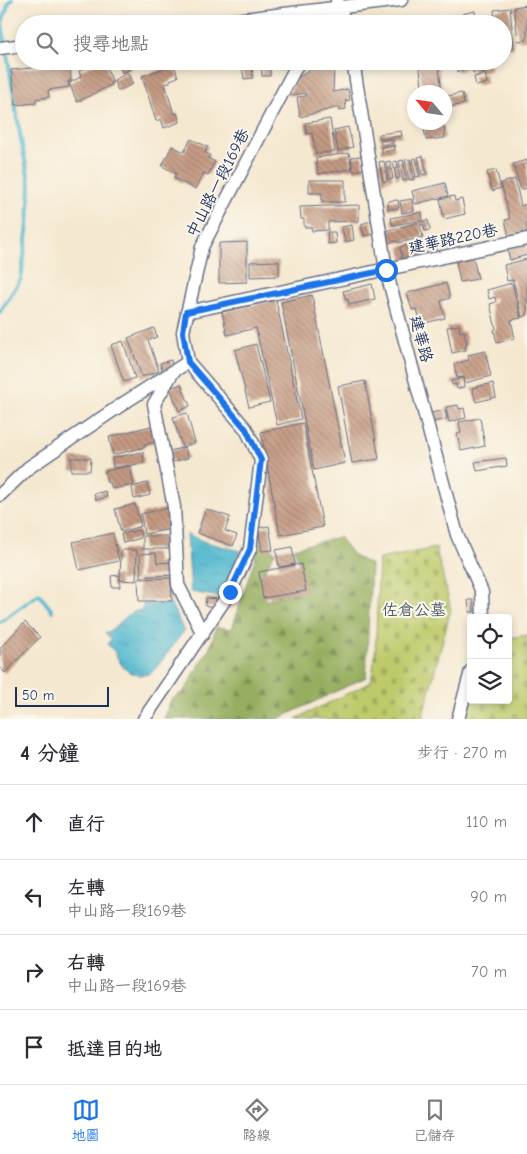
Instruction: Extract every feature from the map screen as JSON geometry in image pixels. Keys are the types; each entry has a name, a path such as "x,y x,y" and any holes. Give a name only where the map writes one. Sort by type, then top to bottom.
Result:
{"street":[{"path":"263,15 338,4 401,0"},
{"path":"329,15 338,4"},
{"name":"中山路一段169巷","path":"188,362 183,332 202,247 294,70"},
{"name":"建華路","path":"354,70 386,270 457,535 482,592 483,614"},
{"name":"建華路220巷","path":"186,312 527,240"},
{"path":"0,495 28,468 188,362 246,429 261,460 250,549 230,592 144,719"},
{"path":"173,372 154,404 174,507 178,585 203,634"},
{"path":"458,719 467,686"}],"green space":[{"path":"339,537 354,556 371,565 366,677 278,719 164,719 171,700 184,691 210,647 216,627 232,629 256,555 257,541 275,552 260,579 266,601 296,588 300,566 294,548"},
{"name":"佐倉公墓","path":"436,548 451,609 422,719 296,719 371,682 375,657 379,559"},
{"path":"527,635 527,719 469,719 466,709 468,704 512,704 512,637"}],"water":[{"path":"187,534 205,542 241,551 220,597 191,592"},
{"path":"143,604 171,604 184,631 154,671 146,675 137,675 124,668 114,651 107,644 111,639 105,633 131,613 143,610"}],"building":[{"path":"527,5 527,40 518,41 514,7"},
{"path":"510,8 511,15 494,15 494,10"},
{"path":"475,11 475,15 462,15"},
{"path":"512,28 514,48 512,48"},
{"path":"11,70 70,70 71,81 68,81 69,87 48,90 49,97 36,99 36,103 16,105"},
{"path":"107,70 113,82 110,83 111,85 77,102 69,83 81,77 79,71"},
{"path":"159,70 176,70 178,77 165,84 174,114 177,113 180,122 164,128 161,119 156,121 142,76"},
{"path":"243,70 252,70 253,78 244,79"},
{"path":"262,70 270,70 270,76 262,76"},
{"path":"310,70 334,70 333,92 348,89 350,100 345,101 346,109 339,111 339,107 300,117 297,97 306,96 306,93 288,96 296,79"},
{"path":"420,70 439,70 441,85 422,85"},
{"path":"128,73 133,84 118,91 114,80"},
{"path":"485,74 487,83 476,86 474,77"},
{"path":"462,93 464,104 452,107 452,95"},
{"path":"330,119 335,151 316,154 312,133 307,134 305,123"},
{"path":"348,127 353,147 338,151 334,130"},
{"path":"424,130 444,130 445,138 426,140"},
{"path":"401,131 402,136 380,139 379,134"},
{"path":"191,139 208,147 205,152 210,155 208,158 215,162 208,175 204,173 195,189 174,178 176,173 162,166 172,146 184,152"},
{"path":"393,139 393,143 381,145 380,141"},
{"path":"394,145 395,150 382,152 381,147"},
{"path":"349,153 352,169 318,174 316,158"},
{"path":"362,156 364,169 353,171 351,157"},
{"path":"423,156 427,174 422,175 418,157"},
{"path":"416,158 420,176 416,177 412,159"},
{"path":"410,159 414,179 409,180 405,160"},
{"path":"403,160 407,180 403,181 399,161"},
{"path":"527,160 527,188 521,190 513,164"},
{"path":"384,161 387,181 383,182 379,162"},
{"path":"390,161 393,179 388,180 386,162"},
{"path":"397,161 400,178 396,179 393,162"},
{"path":"496,170 501,188 492,191 487,172"},
{"path":"515,179 521,206 527,204 527,232 509,237 505,220 510,219 501,183"},
{"path":"309,180 345,180 345,202 322,202 322,193 309,193"},
{"path":"445,183 448,196 415,204 412,191"},
{"path":"454,196 455,201 462,199 465,214 444,219 440,199"},
{"path":"412,199 414,211 402,213 400,201"},
{"path":"398,200 399,208 388,209 388,201"},
{"path":"359,205 359,221 328,222 328,230 312,231 311,227 304,227 304,219 301,219 300,207"},
{"path":"422,212 423,220 393,225 391,218"},
{"path":"428,220 430,230 425,231 423,224 420,225 423,237 398,243 397,241 388,243 385,231"},
{"path":"371,221 374,234 364,236 361,224"},
{"path":"352,225 354,240 345,242 342,227"},
{"path":"327,232 335,232 336,243 328,244"},
{"path":"433,238 437,252 420,257 416,243"},
{"path":"247,242 247,282 219,283 219,243"},
{"path":"414,243 418,259 403,263 400,247"},
{"path":"527,243 527,255 510,260 507,248"},
{"path":"473,257 478,279 460,282 456,261"},
{"path":"527,259 527,315 522,317 513,280 507,281 504,265"},
{"path":"279,261 279,276 250,277 250,262"},
{"path":"446,283 450,298 441,301 445,318 421,324 417,309 412,310 407,293"},
{"path":"512,283 521,318 511,320 515,338 497,343 490,304 496,302 495,297 489,299 487,290"},
{"path":"372,284 375,299 349,305 343,291"},
{"path":"312,295 345,463 314,470 281,302"},
{"path":"276,300 301,419 277,425 256,328 227,335 222,312"},
{"path":"459,325 460,332 464,331 467,344 465,345 466,350 452,353 447,327"},
{"path":"154,328 157,337 148,340 159,371 142,377 128,338"},
{"path":"123,341 135,378 124,382 111,345"},
{"path":"256,344 270,402 249,407 235,350"},
{"path":"485,351 491,376 465,383 464,377 457,378 454,364 469,360 468,355"},
{"path":"171,360 173,370 163,373 160,363"},
{"path":"463,378 464,387 457,389 456,384 452,385 451,381"},
{"path":"365,381 379,459 352,463 338,386"},
{"path":"493,383 496,397 476,402 472,388"},
{"path":"181,384 190,406 179,411 170,388"},
{"path":"458,405 459,409 464,408 466,418 449,422 446,407"},
{"path":"445,410 447,419 433,422 431,413"},
{"path":"187,413 195,443 182,447 173,417"},
{"path":"480,418 485,446 461,451 457,434 461,433 459,422"},
{"path":"303,423 323,527 280,535 261,432"},
{"path":"151,426 155,442 145,445 145,447 113,455 109,437"},
{"path":"185,447 188,458 173,462 170,451"},
{"path":"143,452 144,463 113,468 112,458"},
{"path":"71,458 91,458 90,471 71,471"},
{"path":"506,458 507,466 477,471 475,462"},
{"path":"130,466 134,485 112,489 110,482 107,483 105,471"},
{"path":"147,483 150,495 134,499 132,487"},
{"path":"105,491 107,497 96,500 94,494"},
{"path":"135,504 141,526 121,532 115,509"},
{"path":"167,508 171,529 144,534 141,514"},
{"path":"206,509 230,517 225,531 237,535 233,546 197,533"},
{"path":"269,526 273,550 262,551 258,528"},
{"path":"139,530 141,538 123,543 121,534"},
{"path":"113,533 119,561 79,570 73,542"},
{"path":"143,536 170,536 170,549 143,549"},
{"path":"292,547 295,564 279,567 276,550"},
{"path":"121,550 137,550 136,581 120,580"},
{"path":"156,553 157,563 172,562 173,575 141,577 140,554"},
{"path":"301,564 306,591 263,598 259,572"},
{"path":"119,575 120,587 112,587 111,576"},
{"path":"171,578 172,601 139,601 138,579"},
{"path":"206,598 218,599 217,609 205,606"},
{"path":"468,600 473,600 474,612 469,612"},
{"path":"25,622 40,637 5,673 0,668 0,648"}],"waterway":[{"path":"0,312 21,279 28,225 30,185 2,23 9,2 12,0"},
{"path":"0,622 39,594 52,611"}],"route":[{"path":"230,592 250,549 261,460 246,429 188,362 183,332 186,312 386,270"}]}
